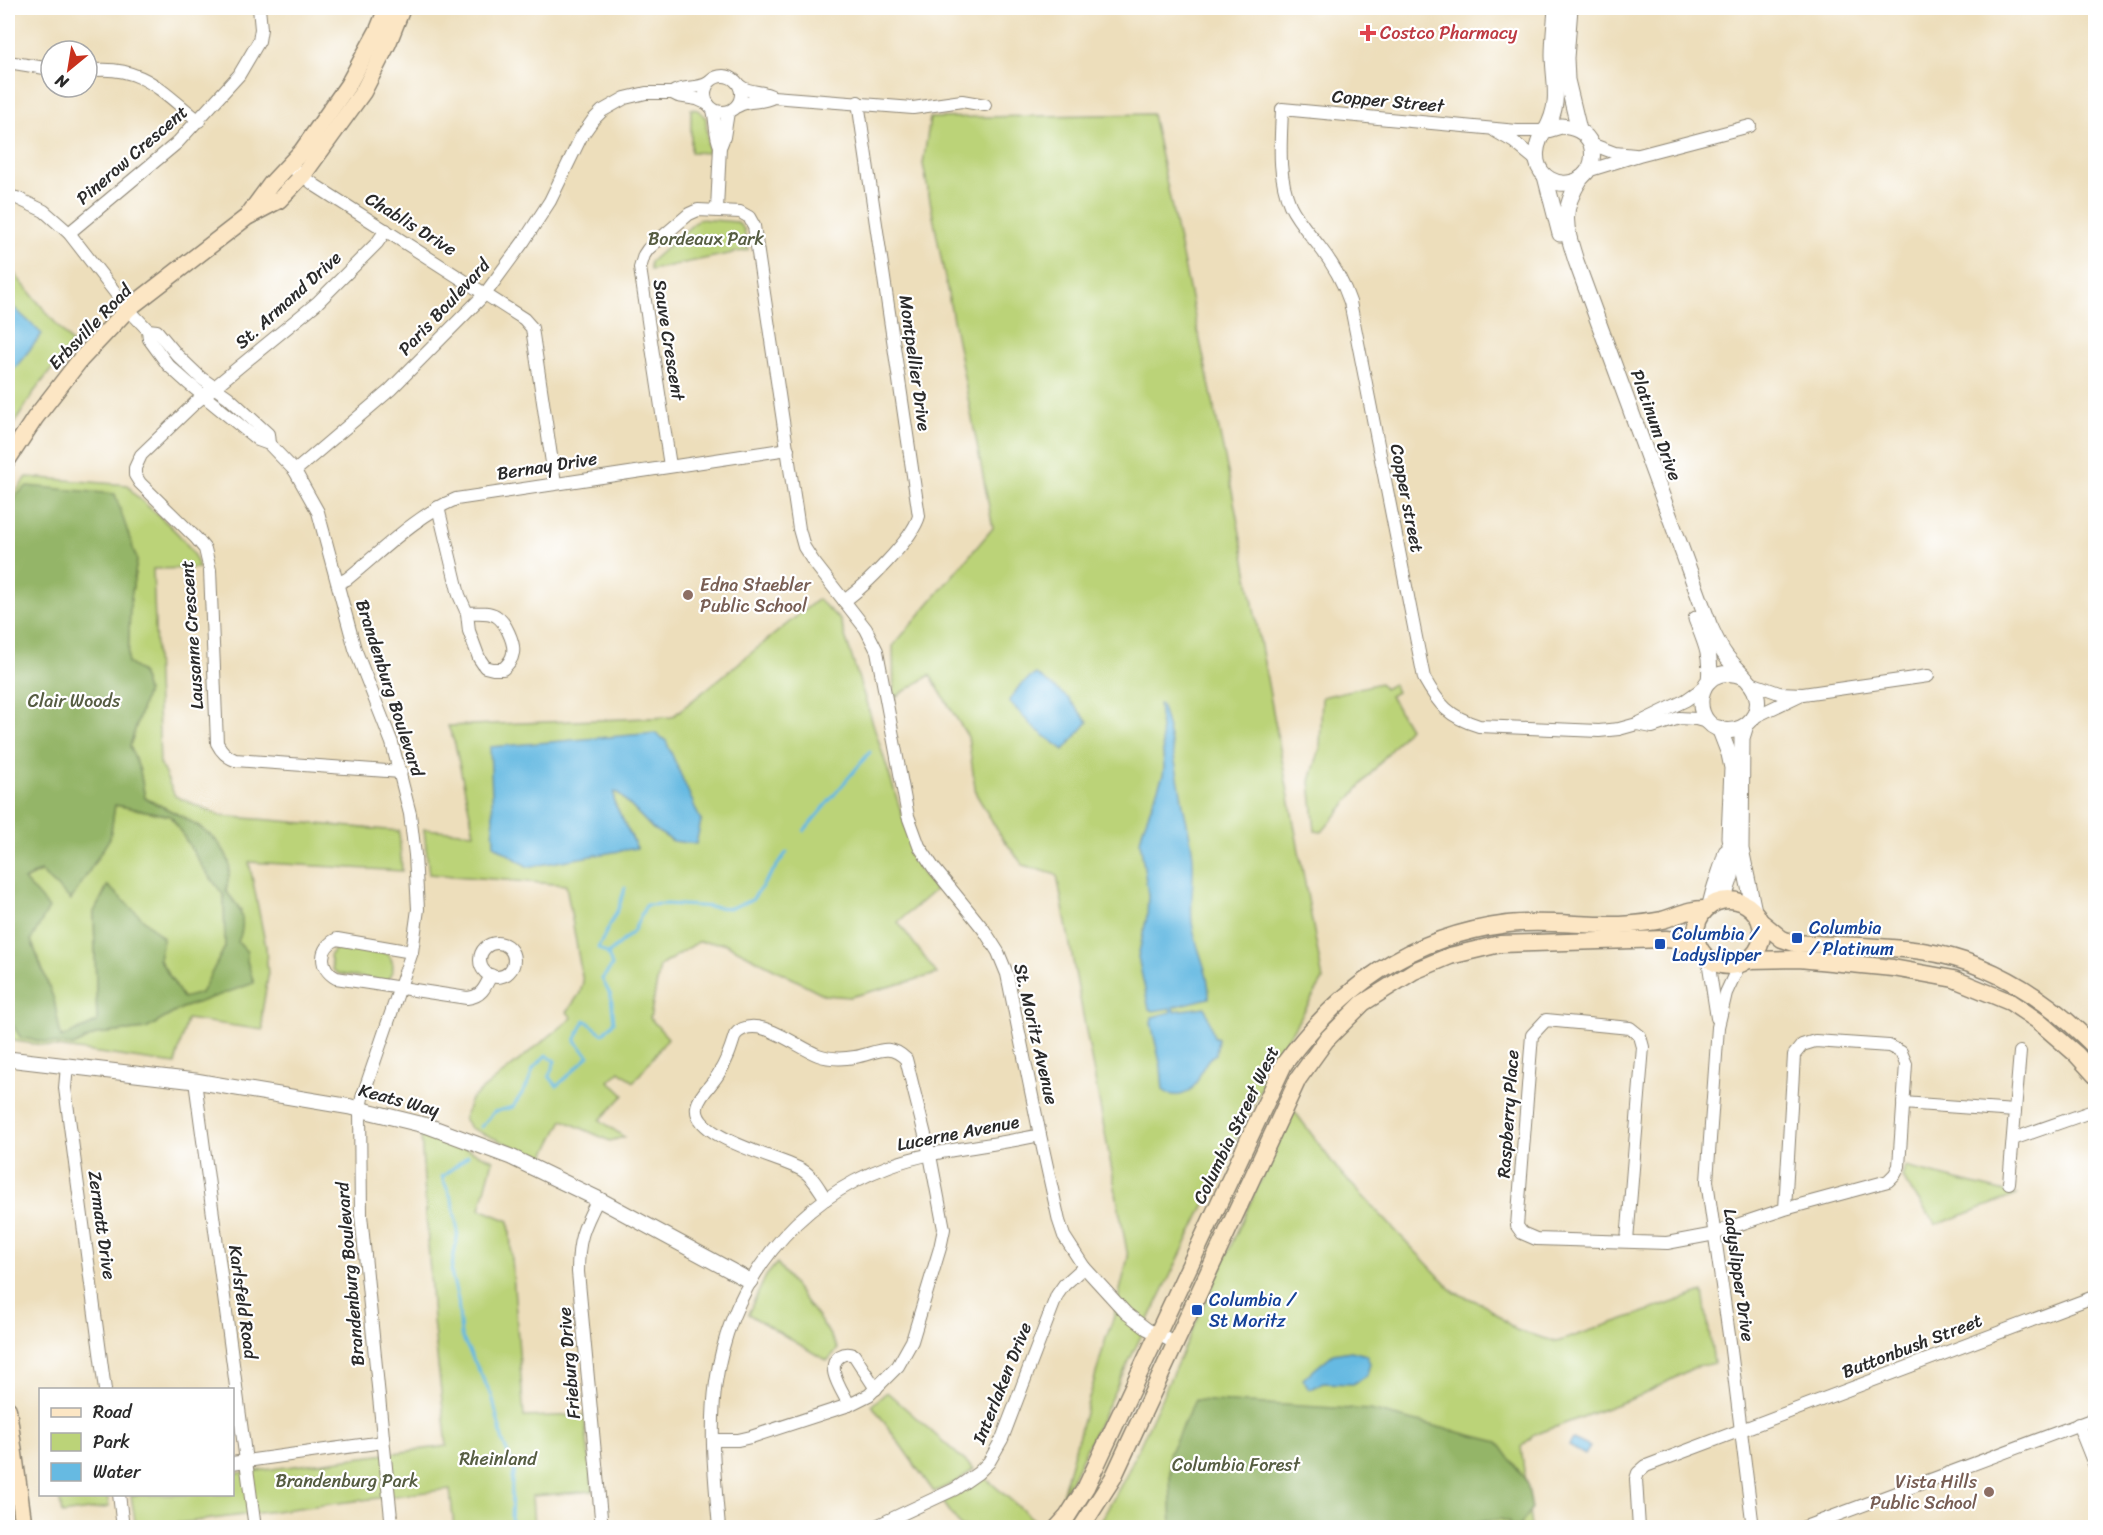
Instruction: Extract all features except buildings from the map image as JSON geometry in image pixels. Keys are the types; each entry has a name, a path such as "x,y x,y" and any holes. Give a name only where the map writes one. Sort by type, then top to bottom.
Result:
{"main road":[{"name":"Erbsville Road","path":"8,459 35,418 80,360 128,309 247,217 279,200 316,132 348,85 378,30 387,8"},
{"name":"Erbsville Road","path":"296,170 363,92 388,43 402,8"},
{"path":"2096,1048 2061,1015 2035,995 1977,967 1925,952 1794,943 1782,939 1745,904 1734,900 1713,905 1698,921 1697,942 1705,956 1718,965 1729,967 1744,963 1799,959 1893,968 1953,979 2010,1002 2038,1021 2076,1054 2096,1076"},
{"name":"Columbia Street West","path":"1057,1527 1067,1517 1086,1487 1284,1064 1334,1004 1368,977 1434,940 1476,929 1509,924 1622,925 1646,923 1713,905"},
{"path":"1744,963 1756,952 1761,943 1762,932 1757,916"},
{"name":"Columbia Street West","path":"1081,1527 1113,1478 1298,1079 1326,1040 1363,1003 1423,967 1450,956 1500,944 1666,939 1677,940 1705,956"},
{"path":"8,1409 24,1527"}],"street":[{"name":"Pinerow Crescent","path":"69,233 177,143 239,75 257,46 261,29 259,8"},
{"path":"1556,8 1553,55 1556,104 1553,117 1535,151 1539,169 1545,176 1554,181 1572,182 1584,175 1639,155 1750,126"},
{"path":"1570,8 1566,58 1567,81 1579,130"},
{"path":"8,62 39,67"},
{"path":"99,70 127,73 146,80 176,100 199,121"},
{"path":"720,146 717,140 717,123 705,95 708,83 717,77 726,76 735,80 745,90 765,93 773,98"},
{"name":"Paris Boulevard","path":"672,93 681,88 696,89 708,83"},
{"path":"717,209 720,146 733,109 742,96 740,86"},
{"name":"Paris Boulevard","path":"295,471 390,390 485,294 550,201 581,137 593,120 612,104 646,93 672,93 696,99 710,107"},
{"path":"710,107 721,112 733,109 745,102 766,101 773,98 858,102 913,108 962,101 985,105"},
{"name":"Montpellier Drive","path":"844,601 875,575 914,528 919,516 858,102"},
{"name":"Copper Street","path":"1282,110 1492,129 1545,131"},
{"name":"Copper street","path":"1282,110 1280,156 1282,177 1291,205 1304,227 1333,264 1344,284 1350,302 1424,678 1435,698 1448,712 1465,722 1479,726 1599,730 1619,729 1637,724"},
{"path":"1545,131 1570,126 1586,136 1593,154 1584,175"},
{"name":"Copper Street","path":"1492,129 1514,142 1536,160"},
{"path":"1591,144 1615,153 1639,155"},
{"name":"Chablis Drive","path":"296,170 316,186 524,319 532,328 555,483"},
{"name":"Platinum Drive","path":"1584,175 1569,196 1567,206 1566,224 1576,261 1695,590 1721,649 1748,680"},
{"name":"Platinum Drive","path":"1545,176 1568,266 1680,580 1710,654 1706,685"},
{"name":"Brandenburg Boulevard","path":"8,196 18,198 44,211 69,233 128,309 148,330 149,339 168,365 209,391 258,440 269,444 295,471 318,512 355,649 392,743 410,814 418,909 412,952 360,1108 361,1215 392,1527"},
{"name":"Sauve Crescent","path":"670,466 640,268 648,249 692,212 702,209 743,213 751,219 754,226 788,448"},
{"name":"St. Armand Drive","path":"209,391 317,303 377,243 386,230"},
{"name":"Lausanne Crescent","path":"209,391 141,455 135,468 135,475 140,483 205,549 210,570 217,743 220,749 235,760 400,772"},
{"name":"St. Moritz Avenue","path":"788,448 799,529 804,547 866,629 877,651 908,816 919,846 984,930 998,952 1007,974 1059,1221 1072,1251 1126,1312 1136,1322 1174,1343"},
{"name":"Bernay Drive","path":"338,584 438,507 456,499 788,448"},
{"path":"438,507 459,596 467,613 469,631 479,658 485,667 503,669 511,661 514,650 504,624 498,616 490,613 467,613"},
{"path":"1637,724 1686,700 1717,675 1726,673 1735,674 1779,693 1803,694 1928,676"},
{"path":"1748,680 1758,700 1756,710 1742,738 1741,849 1757,916"},
{"path":"1706,685 1700,698 1701,707 1704,716 1714,726 1729,753 1732,768 1729,837 1733,865 1731,877 1713,905"},
{"path":"1637,724 1652,727 1679,718 1696,719 1714,726 1737,729 1803,694"},
{"path":"412,952 337,939 324,950 323,965 336,978 466,998 476,997 485,989 491,975"},
{"name":"Ladyslipper Drive","path":"1705,956 1718,1027"},
{"name":"Ladyslipper Drive","path":"1744,963 1726,993 1718,1027 1707,1181 1753,1527"},
{"name":"Raspberry Place","path":"1627,1241 1643,1047 1640,1036 1630,1028 1546,1020 1532,1035 1517,1226 1522,1233 1536,1239 1667,1244 1715,1234 1785,1209 1888,1181 1899,1166 1906,1064 1901,1052 1889,1046 1815,1041 1802,1045 1794,1055 1785,1209"},
{"path":"714,1440 738,1440 849,1405 876,1389 898,1366 908,1349 944,1229 930,1155 906,1059 898,1052 888,1049 855,1057 834,1058 818,1055 762,1027 746,1027 739,1030 720,1072 699,1100 696,1110 698,1118 709,1129 753,1152 802,1170 811,1178 826,1199"},
{"path":"2009,1182 2020,1052"},
{"name":"Keats Way","path":"8,1059 195,1081 360,1108 428,1126 511,1157 597,1199 750,1281"},
{"name":"Zermatt Drive","path":"67,1066 65,1088 105,1388"},
{"name":"Karlsfeld Road","path":"195,1081 255,1527"},
{"path":"1903,1103 2015,1111"},
{"path":"2013,1139 2090,1112"},
{"name":"Lucerne Avenue","path":"719,1527 714,1476 716,1382 729,1329 738,1302 750,1281 797,1222 826,1199 869,1174 890,1165 930,1155 1040,1135"},
{"name":"Frieburg Drive","path":"597,1199 581,1233 578,1272 602,1527"},
{"name":"Interlaken Drive","path":"872,1527 955,1489 989,1462 1002,1439 1057,1295 1064,1285 1084,1267"},
{"name":"Buttonbush Street","path":"1639,1527 1635,1484 1641,1469 2096,1296"},
{"path":"849,1405 833,1371 834,1362 842,1354 854,1355 876,1389"},
{"path":"1802,1527 2096,1418"},
{"path":"2079,1424 2096,1468"},
{"path":"234,1463 383,1442"},
{"path":"119,1496 123,1527"},
{"path":"8,1527 14,1527"}],"green space":[{"path":"691,109 698,110 706,118 708,153 691,152"},
{"path":"1152,114 1233,496 1323,980 1274,1061 1059,1506 1114,1316 1128,1257 1057,875 1023,865 999,833 976,794 968,737 930,675 894,698 893,646 993,528 923,164 930,118"},
{"name":"Bordeaux Park","path":"699,219 737,222 744,229 748,250 650,270 650,262"},
{"path":"8,266 72,343 34,392 8,434"},
{"path":"27,477 128,485 133,493 180,537 195,557 199,568 153,569 160,763 175,796 221,816 399,831 402,871 249,862 266,947 268,977 262,1012 263,1030 187,1019 175,1064 8,1040 8,1009 10,1021 73,1046 97,1034 146,1029 182,1008 253,983 247,952 238,942 241,910 226,891 229,863 224,852 217,841 194,823 145,798 140,771 130,746 147,691 141,672 128,663 130,604 137,560 18,494 8,510 8,502"},
{"name":"Clair Woods","path":"27,486 115,494 137,560 130,604 128,663 141,672 147,691 130,746 140,771 145,798 181,816 206,832 217,841 224,852 229,863 226,891 241,915 242,927 238,942 247,952 247,961 254,983 182,1008 146,1029 97,1034 73,1046 21,1038 10,1021 8,1009 8,510 18,494","holes":["115,805 171,816 224,896 225,947 201,993 183,998 159,959 163,938 108,886 94,912 97,1022 61,1038 54,1000 31,940 49,908 24,880 40,871 71,900 110,838"]},
{"path":"818,599 840,620 920,871 935,890 898,922 937,974 850,997 825,995 724,943 698,942 660,966 650,1018 668,1038 634,1082 620,1071 609,1081 624,1095 600,1120 624,1137 610,1141 563,1120 543,1159 470,1128 464,1118 471,1099 572,1018 567,1012 580,993 583,982 566,885 429,874 424,829 474,833 455,744 448,726 672,717","holes":["490,747 701,821 673,841 653,829 618,793 614,792 614,802 637,848"]},
{"path":"1380,683 1384,689 1393,684 1397,692 1390,696 1409,728 1322,832 1315,831 1310,781 1320,748 1322,697"},
{"path":"115,805 171,816 202,866 224,895 225,947 201,994 183,998 159,959 163,938 107,886 94,913 97,1022 61,1038 54,1000 31,940 24,880 110,838"},
{"path":"344,945 387,953 393,967 389,978 386,981 339,974 333,970 330,956 333,950"},
{"path":"1293,1109 1338,1170 1454,1292 1485,1305 1516,1330 1557,1342 1703,1292 1714,1363 1693,1368 1642,1395 1534,1435 1521,1447 1531,1527 1183,1527 1170,1458 1172,1527 1097,1528 1126,1476"},
{"name":"Rheinland","path":"421,1135 455,1144 493,1160 480,1209 509,1221 524,1417 584,1415 593,1491 532,1496 534,1528 454,1527 450,1489 136,1527 131,1496 234,1496 234,1474 447,1446 433,1320"},
{"path":"1905,1167 2017,1195 1936,1225 1902,1177"},
{"path":"777,1263 825,1327 838,1349 827,1361 748,1314 766,1276"},
{"path":"887,1392 974,1469 956,1482 934,1492 872,1405"},
{"name":"Columbia Forest","path":"1195,1400 1370,1410 1498,1442 1527,1482 1532,1509 1519,1527 1509,1527 1509,1522 1500,1519 1469,1524 1468,1528 1172,1527 1169,1454"},
{"path":"983,1476 1040,1525 1033,1528 961,1527 943,1502 969,1489"},
{"path":"59,1496 107,1496 109,1507 62,1514"}],"water":[{"path":"8,302 42,334 16,367 8,370"},
{"path":"1036,674 1069,699 1088,722 1064,750 1033,727 1009,701 1020,685"},
{"path":"1159,704 1161,704 1170,739 1193,854 1192,922 1209,988 1209,998 1173,1007 1174,1011 1205,1007 1214,1037 1218,1039 1216,1054 1207,1062 1194,1086 1180,1095 1170,1094 1163,1090 1161,1067 1151,1023 1152,1017 1171,1012 1170,1008 1153,1011 1149,1009 1138,957 1147,916 1148,895 1140,841 1164,767"},
{"path":"656,733 666,741 701,821 696,844 673,841 653,829 618,793 614,792 614,802 637,848 528,867 494,845 490,747"},
{"path":"1351,1351 1366,1355 1370,1363 1367,1375 1353,1384 1323,1383 1309,1390 1303,1379 1333,1354"},
{"path":"1573,1439 1590,1447 1585,1455 1569,1446"}],"waterway":[{"path":"804,831 870,752"},
{"path":"608,954 633,932 646,905 731,908 752,900 787,852"},
{"path":"481,1127 494,1112 513,1107 528,1084 533,1069 546,1055 555,1061 549,1076 557,1086 589,1056 575,1041 585,1020 603,1034 614,1022 611,996 602,979 612,966 608,954 598,948 619,907 625,888"},
{"path":"468,1156 442,1177 452,1200 458,1232 451,1272 458,1300 461,1335 492,1396 503,1442 515,1470 512,1479 511,1528"}],"place":[{"name":"Costco Pharmacy","path":"1368,33"},
{"name":"Edna Staebler Public School","path":"688,595"},
{"name":"Columbia / Platinum","path":"1797,938"},
{"name":"Columbia / Ladyslipper","path":"1660,944"},
{"name":"Columbia / St Moritz","path":"1197,1310"},
{"name":"Vista Hills Public School","path":"1989,1492"}],"park label":[{"name":"Brandenburg Park","path":"347,1481"}]}
